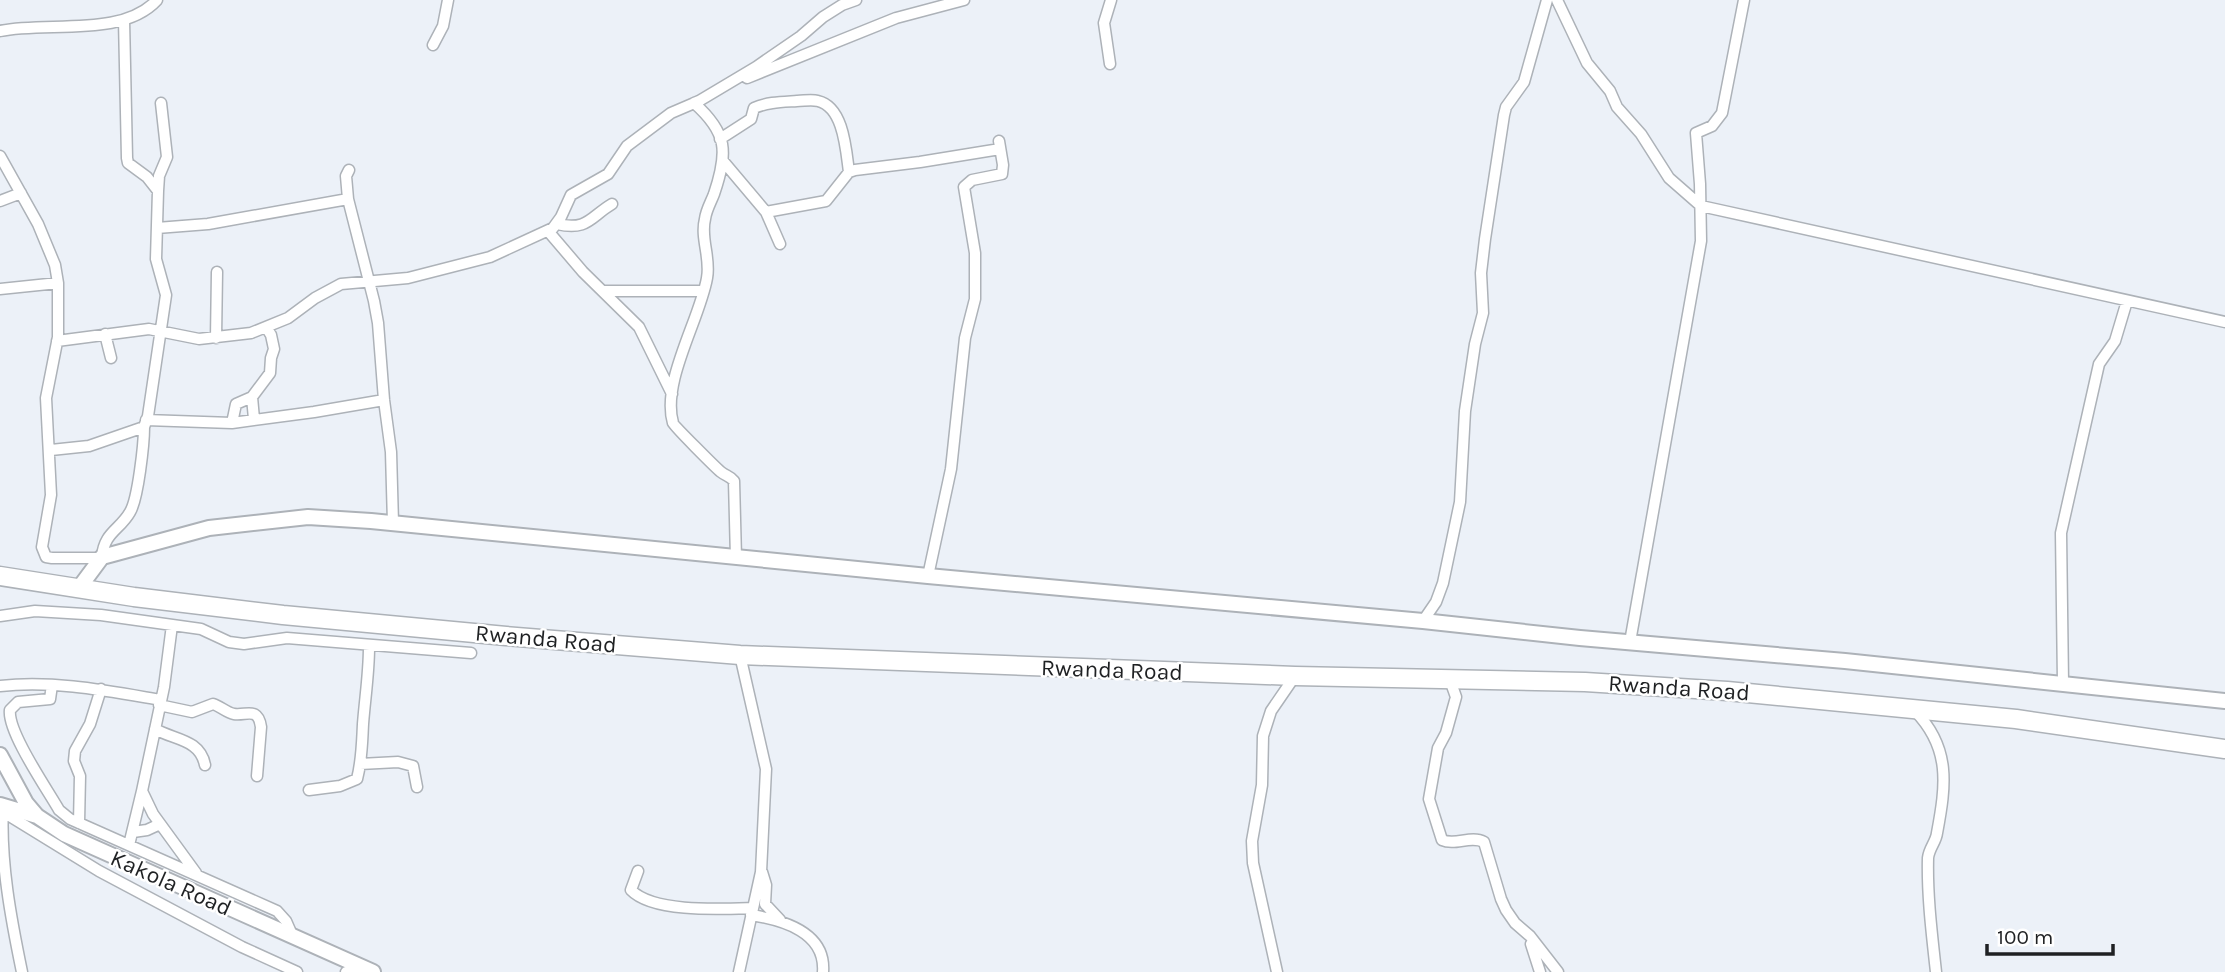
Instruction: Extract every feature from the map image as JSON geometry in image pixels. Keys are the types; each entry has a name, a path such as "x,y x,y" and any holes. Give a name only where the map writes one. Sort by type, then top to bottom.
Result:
{"highway":[{"name":"Rwanda Road","path":"0,576 134,597 283,615 520,638 740,655 1295,676 1585,682 2016,719 2225,749"}],"street":[{"path":"0,31 15,27 63,27 124,20 150,8 157,0"},
{"path":"433,45 445,21 449,0"},
{"path":"57,341 149,329 199,339 251,333 288,318 328,290 341,285 408,278 478,261 548,231 557,224 572,195 608,174 635,139 671,113 761,72 896,18 964,0"},
{"path":"1110,64 1104,23 1111,0"},
{"path":"1423,621 1436,602 1443,583 1460,502 1465,411 1475,344 1483,313 1483,250 1504,115 1506,107 1524,82 1547,0"},
{"path":"1557,0 1587,62 1610,91 1617,107 1641,134 1669,178 1701,206 2225,322"},
{"path":"1630,642 1701,241 1696,133 1712,126 1722,113 1744,0"},
{"path":"697,102 766,60 823,17 851,1"},
{"path":"124,20 128,163 147,177 158,191"},
{"path":"720,139 751,119 754,108 765,104 810,100 821,102 832,111 841,127 849,172"},
{"path":"697,102 713,122 720,139 723,162 705,218 708,273 672,394 671,412 675,428 734,481 736,558"},
{"path":"79,588 102,558 103,548 111,533 126,518 133,505 141,464 166,295 156,260 159,176 167,157 161,103"},
{"path":"766,212 826,201 849,172 861,168 920,162 1000,145 1002,174 972,180 964,187 975,253 975,299 965,338 951,469 929,576"},
{"path":"0,156 38,224 55,265 58,283 57,341 47,398 51,495 42,547 44,555 52,558 102,558 209,528 261,520 308,517 1858,662 2225,701"},
{"path":"723,162 766,212 780,244"},
{"path":"349,170 346,176 348,200 378,323 391,452 393,523"},
{"path":"0,201 22,193"},
{"path":"158,228 208,225 348,200"},
{"path":"557,224 585,224 612,204"},
{"path":"548,231 583,272 639,327 672,394"},
{"path":"216,338 217,272"},
{"path":"0,289 58,283"},
{"path":"604,291 703,291"},
{"path":"2063,683 2061,533 2099,364 2115,341 2127,301"},
{"path":"232,423 236,404 252,397 267,379 274,349 266,327"},
{"path":"105,334 111,358"},
{"path":"252,397 254,418"},
{"path":"51,450 89,446 145,424 232,423 384,400"},
{"path":"134,597 137,620"},
{"path":"0,616 57,611 137,620 201,629 229,642 244,645 287,638 369,647 471,653"},
{"path":"129,845 155,729 172,625"},
{"path":"309,790 331,788 357,779 369,676 369,647"},
{"path":"739,972 761,867 766,769 740,655"},
{"path":"1276,972 1253,863 1252,841 1262,785 1263,736 1271,710 1295,676"},
{"path":"1450,680 1456,697 1446,733 1438,748 1430,803 1443,842 1476,839 1484,842 1501,900 1515,922 1528,933 1558,972"},
{"path":"0,687 52,685 101,689 192,712 213,704 232,714 250,712 260,721 261,727 257,776"},
{"path":"52,685 50,699 15,704 10,710 10,720 15,734 59,810 70,819 276,911 286,921 293,937"},
{"path":"79,823 80,776 75,751 90,724 101,689"},
{"path":"1914,710 1928,725 1939,743 1944,763 1937,836 1928,857 1936,972"},
{"path":"155,729 187,741 202,754 205,765"},
{"name":"Kakola Road","path":"0,755 26,803 37,816 83,845 371,971"},
{"path":"360,764 405,763 413,766 416,787"},
{"path":"142,790 153,814 198,876"},
{"path":"2,808 37,816"},
{"path":"2,808 5,867 22,972"},
{"path":"2,808 99,871 242,947 296,972"},
{"path":"133,832 160,824"},
{"path":"761,867 766,885 765,904 783,922"},
{"path":"638,871 631,890 642,897 684,908 752,912 783,922 812,938 822,955 823,972"},
{"path":"1528,933 1539,972"},
{"path":"346,972 371,971"}]}
